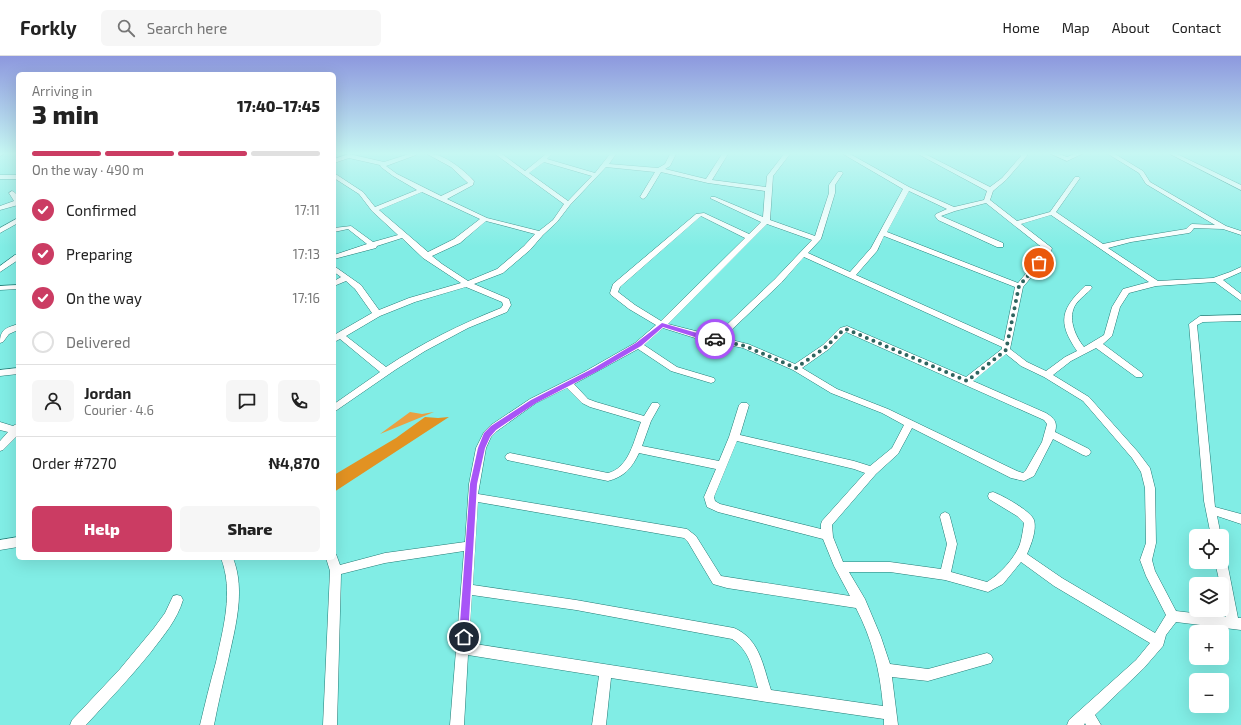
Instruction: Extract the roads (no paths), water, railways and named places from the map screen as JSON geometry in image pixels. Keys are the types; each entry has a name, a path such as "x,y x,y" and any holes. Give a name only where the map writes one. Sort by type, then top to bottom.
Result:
{"street":[{"path":"336,408 386,372 453,331 504,310 507,306 506,302 467,284 426,256 374,210 361,193 349,185"},
{"path":"413,185 485,219 540,233"},
{"path":"441,199 468,185"},
{"path":"543,185 568,204"},
{"path":"386,372 337,337 378,314 412,300 467,284 500,271 527,248 540,233 555,222 568,204 587,185"},
{"path":"643,197 650,185"},
{"path":"740,185 768,189"},
{"path":"457,725 472,497 478,461 487,435 494,428 533,401 605,364 638,345 662,325 766,221 769,185"},
{"path":"717,339 817,239 832,194 830,189 831,185"},
{"path":"902,185 953,209"},
{"path":"981,185 990,190"},
{"path":"987,201 990,190 996,185"},
{"path":"1017,223 1052,213 1073,185"},
{"path":"1152,185 1170,198 1224,227 1241,233"},
{"path":"851,276 874,250 907,188"},
{"path":"374,210 422,190"},
{"path":"12,193 16,198"},
{"path":"714,198 766,221 817,239"},
{"path":"967,381 1006,348 1019,286 1047,253 1048,248 987,201 953,209 938,216 1000,245"},
{"path":"0,208 16,203"},
{"path":"1052,213 1157,284"},
{"path":"750,237 702,214 698,215 616,286 614,293 632,307 662,325 695,335 745,346 796,368 834,391 884,411 1015,475 1024,476 1030,473 1050,433 1052,424 1050,420 1043,415 846,329 843,330 826,347 796,368"},
{"path":"426,256 457,241 485,219"},
{"path":"0,230 16,221"},
{"path":"1101,247 1189,231 1192,226 1224,227"},
{"path":"336,230 350,227 373,246"},
{"path":"882,233 1019,286"},
{"path":"336,256 404,235"},
{"path":"803,254 1006,348 1024,364 1047,375 1086,400 1135,455 1146,471 1150,488 1151,543 1146,560 1150,572 1173,616"},
{"path":"0,270 6,264 16,258"},
{"path":"1047,375 1068,359 1097,344 1108,336 1110,323 1117,306 1126,291 1157,284 1216,279 1236,273 1241,269"},
{"path":"336,270 358,287 378,314"},
{"path":"336,283 346,278"},
{"path":"1216,279 1241,298"},
{"path":"0,288 16,287"},
{"path":"1083,352 1073,340 1069,328 1069,318 1071,306 1088,288"},
{"path":"1215,529 1211,510 1193,324 1200,319 1241,318"},
{"path":"0,340 6,332 16,328"},
{"path":"1097,344 1139,375"},
{"path":"638,345 674,369 711,380"},
{"path":"0,373 16,371"},
{"path":"567,384 585,401 593,405 646,420"},
{"path":"510,457 614,477 620,474 636,450 646,420 656,405"},
{"path":"744,405 734,438 709,497 711,504 718,508 827,535"},
{"path":"462,648 766,696 890,719 885,670 872,627 841,567 827,535 826,524 872,471 895,451 909,424"},
{"path":"0,426 16,429"},
{"path":"0,448 16,430"},
{"path":"1050,433 1086,452"},
{"path":"734,438 854,465 872,471"},
{"path":"636,450 722,466"},
{"path":"841,567 890,567 945,575 988,587 997,583 1021,556 1028,535 1029,521 1021,513 993,496"},
{"path":"472,497 687,534 692,539 717,580 727,583 861,604"},
{"path":"1211,510 1241,519"},
{"path":"945,517 952,544 945,575"},
{"path":"0,545 16,542"},
{"path":"336,571 360,562 402,554 469,546"},
{"path":"1021,556 1058,582 1159,642"},
{"path":"207,725 231,622 234,601 232,571 228,560"},
{"path":"330,725 336,571 333,560"},
{"path":"1173,616 1237,624 1223,569"},
{"path":"467,589 576,605 734,634 745,641 752,650 766,696"},
{"path":"77,725 135,662 166,623 175,607 177,600"},
{"path":"1074,725 1090,720 1159,642 1161,633 1173,616"},
{"path":"885,670 928,675 987,659"},
{"path":"599,725 606,670"}]}
